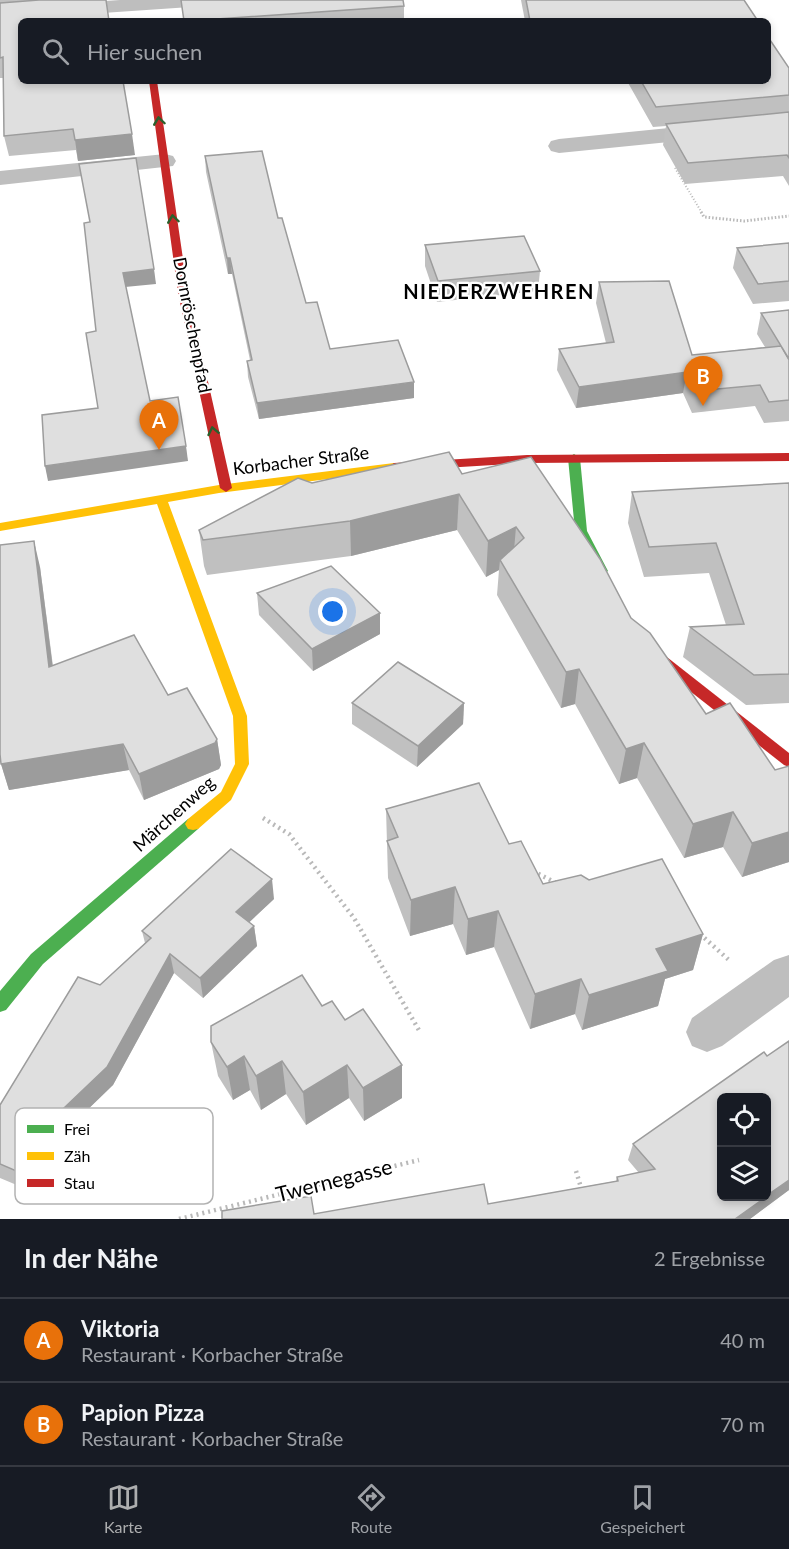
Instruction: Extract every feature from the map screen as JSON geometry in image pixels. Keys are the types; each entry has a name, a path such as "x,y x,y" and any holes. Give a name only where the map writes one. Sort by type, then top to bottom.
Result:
{"street":[{"path":"0,14 141,13 205,0"},
{"name":"Dornröschenpfad","path":"153,84 183,293 226,488"},
{"path":"559,146 789,123"},
{"path":"0,178 165,161"},
{"name":"Korbacher Straße","path":"0,527 297,477 440,463 574,458 789,457"},
{"path":"574,458 581,531 607,582"},
{"name":"Märchenweg","path":"0,1004 37,959 76,923 226,796 242,764 240,716 161,499"},
{"path":"633,633 639,644 789,761"},
{"path":"707,1032 776,983"}],"path":[{"path":"656,136 704,217 744,221 789,216"},
{"path":"226,796 289,834 354,918 420,1032"},
{"path":"531,870 558,884"},
{"path":"697,931 776,983"},
{"name":"Twernegasse","path":"178,1219 419,1160"},
{"path":"576,1171 584,1200"}],"building":[{"path":"39,0 106,0 109,18 18,18 18,84 124,84 132,134 75,140 73,129 4,136 0,3"},
{"path":"181,0 403,0 404,6 232,18 184,18"},
{"path":"526,0 744,0 756,18 529,18"},
{"path":"771,41 789,68 789,95 656,107 643,84 771,84"},
{"path":"789,112 789,158 787,155 688,163 666,124"},
{"path":"262,151 278,218 282,218 306,303 317,302 330,349 398,340 414,382 257,403 247,361 252,360 205,156"},
{"path":"136,158 154,269 123,273 150,401 178,397 186,446 45,466 42,415 98,408 86,333 96,331 84,223 90,222 79,164"},
{"path":"524,236 540,271 438,281 425,245"},
{"path":"789,243 789,281 758,284 737,248"},
{"path":"669,281 692,355 781,346 789,360 789,400 769,402 760,385 696,391 687,372 579,387 559,349 614,342 599,282"},
{"path":"789,310 789,359 761,313"},
{"path":"449,452 462,474 531,457 600,559 631,618 650,633 706,714 730,703 775,770 789,766 789,832 752,843 733,812 693,824 644,743 626,749 579,669 566,672 500,560 524,538 516,527 488,541 459,494 350,521 203,540 199,530 298,478 312,483"},
{"path":"789,483 789,674 754,675 690,627 744,624 716,543 649,547 632,492"},
{"path":"34,541 49,667 134,635 168,695 187,688 217,739 215,743 139,774 123,744 1,764 0,545"},
{"path":"331,566 380,613 312,649 257,593"},
{"path":"398,662 464,703 418,746 352,703"},
{"path":"479,783 509,844 521,841 543,884 581,875 589,880 662,859 703,934 656,949 668,971 589,995 581,979 535,994 498,911 468,919 455,887 411,900 387,841 398,837 386,809"},
{"path":"231,849 272,879 236,912 254,926 200,978 170,954 107,1067 64,1108 15,1108 15,1170 0,1164 0,1105 78,977 100,985 151,938 142,931"},
{"path":"302,975 322,1006 332,1001 345,1020 363,1009 402,1065 363,1088 347,1065 303,1092 282,1061 256,1076 244,1056 227,1067 211,1042 211,1026"},
{"path":"789,1041 789,1180 771,1193 771,1093 717,1093 717,1201 760,1201 735,1219 222,1219 222,1211 311,1196 314,1214 484,1184 488,1204 618,1181 617,1177 655,1169 633,1144 764,1052 767,1056"}],"traffic: fast":[{"path":"574,458 581,531 601,571"},
{"path":"0,1004 37,959 193,824"}],"traffic: slow":[{"path":"0,527 219,489 394,467"},
{"path":"161,499 240,716 242,764 226,796 193,824"}],"traffic: jam":[{"path":"153,84 183,293 226,488"},
{"path":"394,467 527,459 789,457"},
{"path":"644,647 789,761"}],"place":[{"name":"Papion Pizza","path":"703,406"},
{"name":"Viktoria","path":"159,450"}],"district":[{"name":"NIEDERZWEHREN","path":"499,292"}]}
